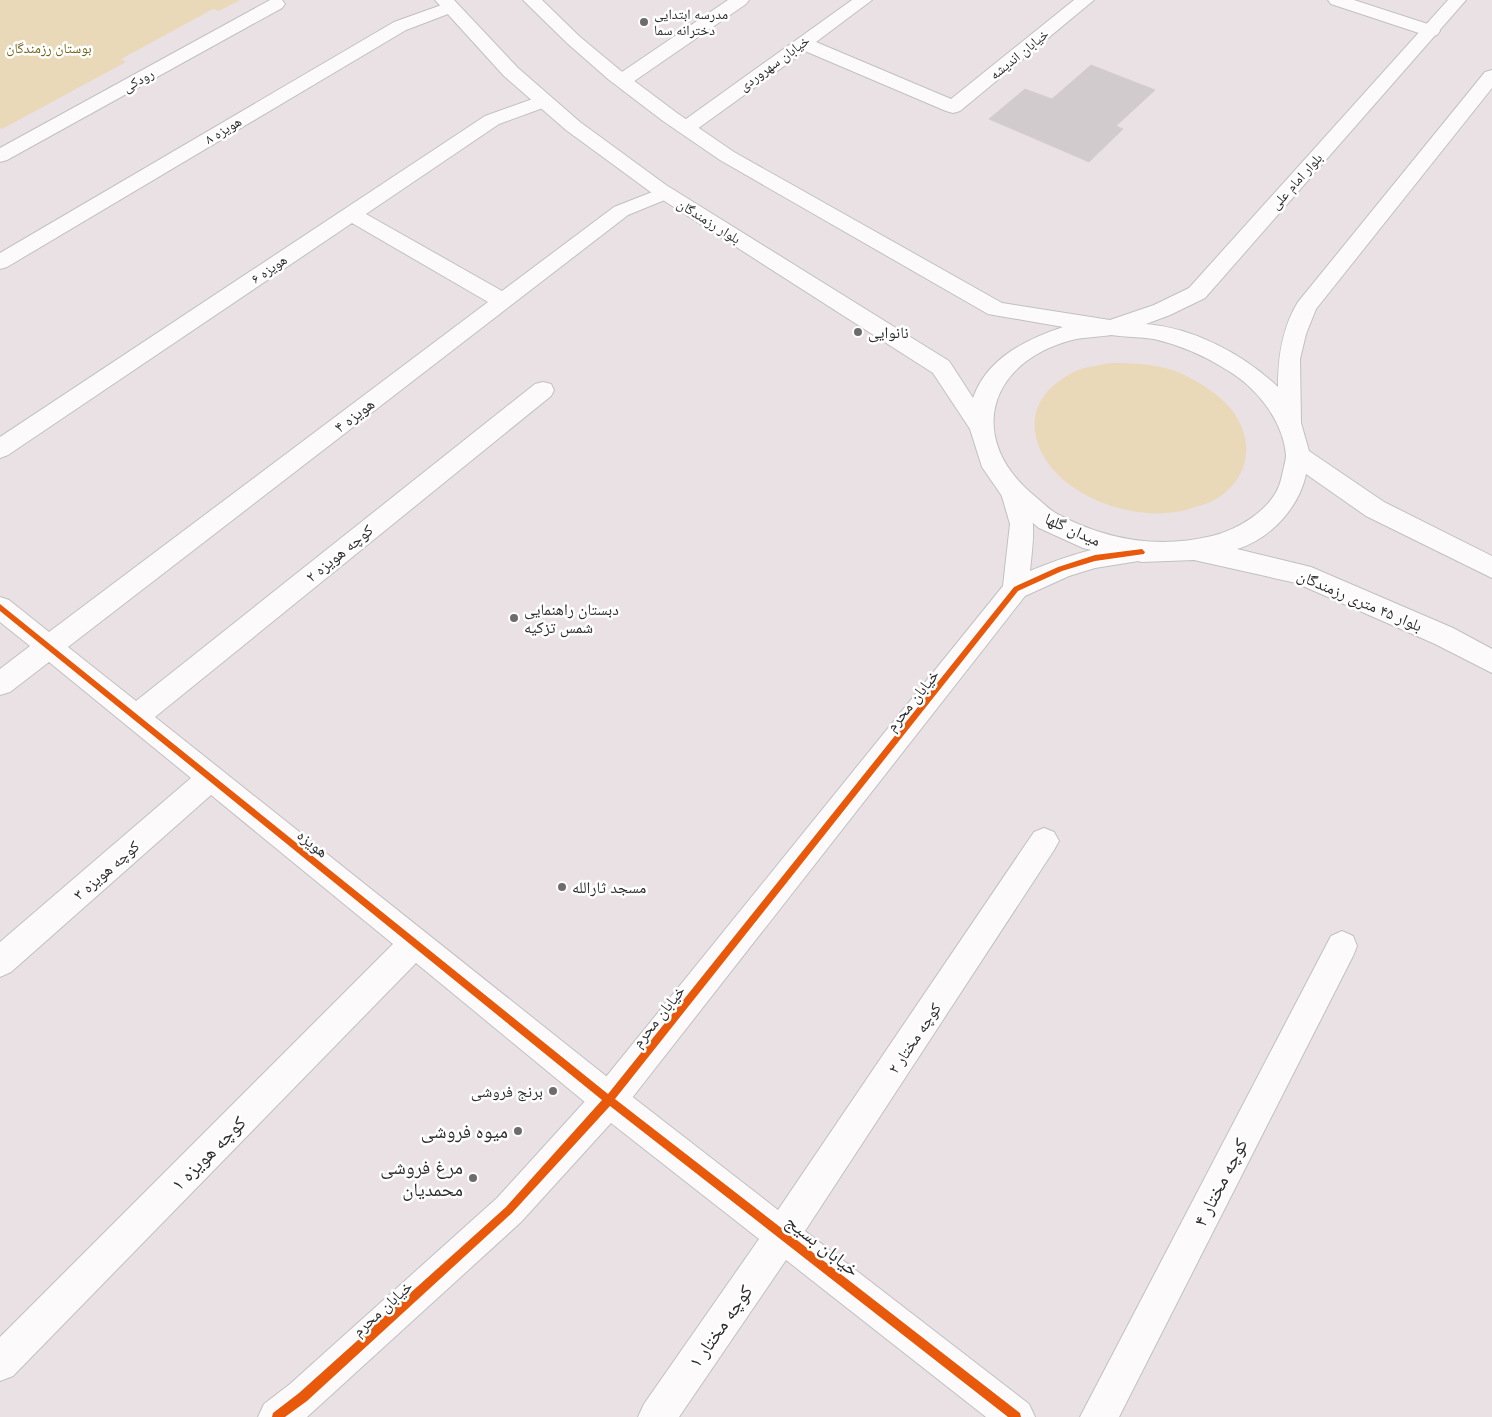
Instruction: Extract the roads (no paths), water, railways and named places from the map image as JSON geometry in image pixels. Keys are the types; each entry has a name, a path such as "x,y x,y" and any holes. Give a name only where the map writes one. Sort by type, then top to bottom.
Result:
{"street":[{"path":"532,0 579,46 686,128 727,156 996,309 1111,328"},
{"path":"623,80 740,0"},
{"name":"خیابان سهروردی","path":"686,128 862,0"},
{"name":"خیابان اندیشه","path":"802,42 952,107 1085,0"},
{"path":"1338,0 1435,26"},
{"path":"1382,0 1435,26"},
{"name":"بلوار امام على","path":"1111,328 1162,310 1197,293 1457,0"},
{"name":"رودکی","path":"0,156 276,4"},
{"name":"بلوار رزمندگان","path":"447,4 511,72 573,126 665,193 941,368 981,428"},
{"name":"هویزه ۸","path":"0,262 400,26 447,4"},
{"path":"1289,423 1289,359 1294,334 1306,307 1492,76"},
{"name":"هویزه ۶","path":"0,449 492,120 544,101"},
{"name":"هویزه ۴","path":"0,684 621,210 665,193"},
{"path":"351,214 503,301"},
{"name":"میدان گلها","path":"1111,328 1164,335 1198,345 1237,365 1269,392 1289,423 1298,456 1291,489 1270,518 1236,540 1192,551 1142,552 1092,541 1048,521 1013,493 990,461 981,428 985,396 1003,368 1032,347 1069,333 1111,328"},
{"name":"کوچه هویزه ۲","path":"135,716 543,390"},
{"path":"1298,456 1375,509 1492,568"},
{"path":"1013,493 1022,524 1016,589 1060,569 1095,558 1142,552"},
{"name":"بلوار ۴۵ متری رزمندگان","path":"1192,551 1249,561 1302,574 1444,636 1492,662"},
{"name":"خیابان محرم","path":"277,1417 303,1397 509,1210 608,1100 1016,589"},
{"name":"هویزه","path":"0,607 608,1100"},
{"name":"کوچه هویزه ۳","path":"0,962 212,778"},
{"name":"کوچه مختار ۲","path":"783,1234 1044,842"},
{"name":"کوچه هویزه ۱","path":"0,1363 415,943"},
{"name":"کوچه مختار ۴","path":"1098,1417 1342,946"},
{"name":"خیابان بسیج","path":"608,1100 783,1234 1016,1417"},
{"name":"کوچه مختار ۱","path":"657,1417 783,1234"}],"place":[{"name":"مدرسه ابتدایی دخترانه سما","path":"644,22"},
{"name":"نانوایی","path":"858,332"},
{"name":"دبستان راهنمایی شمس تزکیه","path":"514,618"},
{"name":"مسجد ثارالله","path":"562,887"},
{"name":"برنج فروشی","path":"553,1091"},
{"name":"میوه فروشی","path":"518,1131"},
{"name":"مرغ فروشی محمدیان","path":"473,1178"}],"park label":[{"name":"بوستان رزمندگان","path":"49,48"}]}
